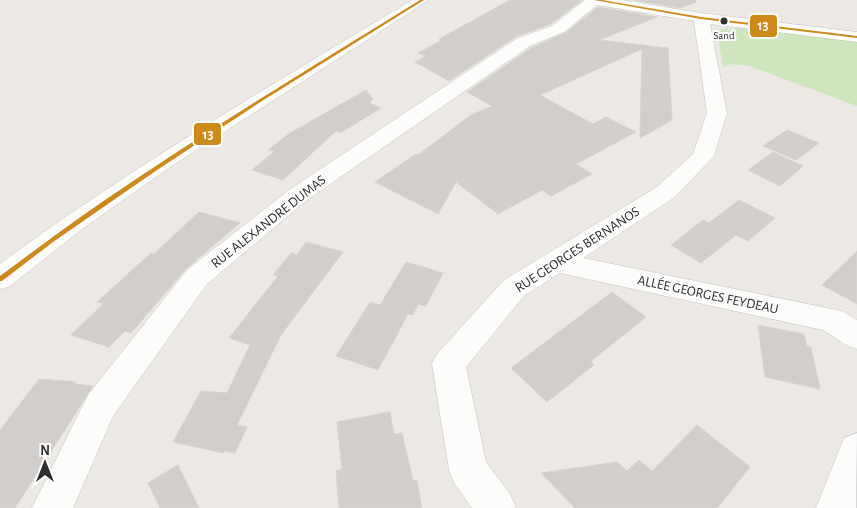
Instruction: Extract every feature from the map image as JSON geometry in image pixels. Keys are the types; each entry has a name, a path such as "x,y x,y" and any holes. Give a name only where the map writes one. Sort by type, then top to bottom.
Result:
{"street":[{"path":"0,279 73,223 162,162 422,0"},
{"path":"595,0 701,18 857,37"},
{"name":"RUE ALEXANDRE DUMAS","path":"52,508 100,406 197,277 298,195 524,42 558,29 595,0"},
{"name":"RUE GEORGES BERNANOS","path":"496,508 468,470 449,364 514,288 666,192 703,156 717,113 701,18"},
{"name":"ALLÉE GEORGES FEYDEAU","path":"556,262 831,320 857,336"},
{"path":"836,508 857,450"}],"green space":[{"path":"742,28 857,41 857,106 749,66 732,64 723,67 717,31"}],"building":[{"path":"510,0 582,0 551,24 517,36 449,81 415,62 426,56 418,53 442,40 439,39"},
{"path":"634,0 695,0 696,2 680,8"},
{"path":"598,7 657,17 599,40 668,48 672,120 640,138 642,49 540,95 593,124 606,117 636,132 576,164 592,174 551,196 542,190 498,214 456,182 438,214 375,182 416,154 418,155 471,115 492,106 467,92 531,48 565,33"},
{"path":"366,90 373,99 369,103 381,108 340,133 336,131 283,180 252,170 275,151 268,150 290,133"},
{"path":"787,130 819,143 796,160 763,146"},
{"path":"773,152 803,166 780,186 748,170"},
{"path":"739,200 775,218 748,241 736,235 701,263 671,245 703,220 709,223"},
{"path":"199,212 240,223 186,269 131,333 125,331 109,347 71,335 104,303 97,302 151,253 154,254"},
{"path":"306,242 343,252 281,335 237,425 247,427 235,453 224,451 223,453 173,442 201,391 227,393 250,345 229,338 278,276 273,275 291,253 297,255"},
{"path":"857,251 857,304 822,285"},
{"path":"406,262 443,273 426,306 418,304 413,315 408,314 378,370 336,356 370,302 380,305"},
{"path":"612,292 646,317 591,361 594,365 547,402 511,368"},
{"path":"758,325 804,334 807,346 811,347 820,389 765,377"},
{"path":"39,379 76,382 74,384 93,386 15,508 0,508 0,430"},
{"path":"390,412 394,434 402,433 413,481 417,480 422,508 339,508 336,471 342,469 337,422"},
{"path":"697,425 750,467 717,508 575,508 541,473 617,462 627,471 639,460 652,471"},
{"path":"178,465 199,508 160,508 148,483"}],"transit line":[{"name":"13","path":"0,279 103,204 155,169 261,100 422,0"},
{"name":"13","path":"596,0 701,18 857,37"}],"place":[{"name":"Sand","path":"724,21"}]}
